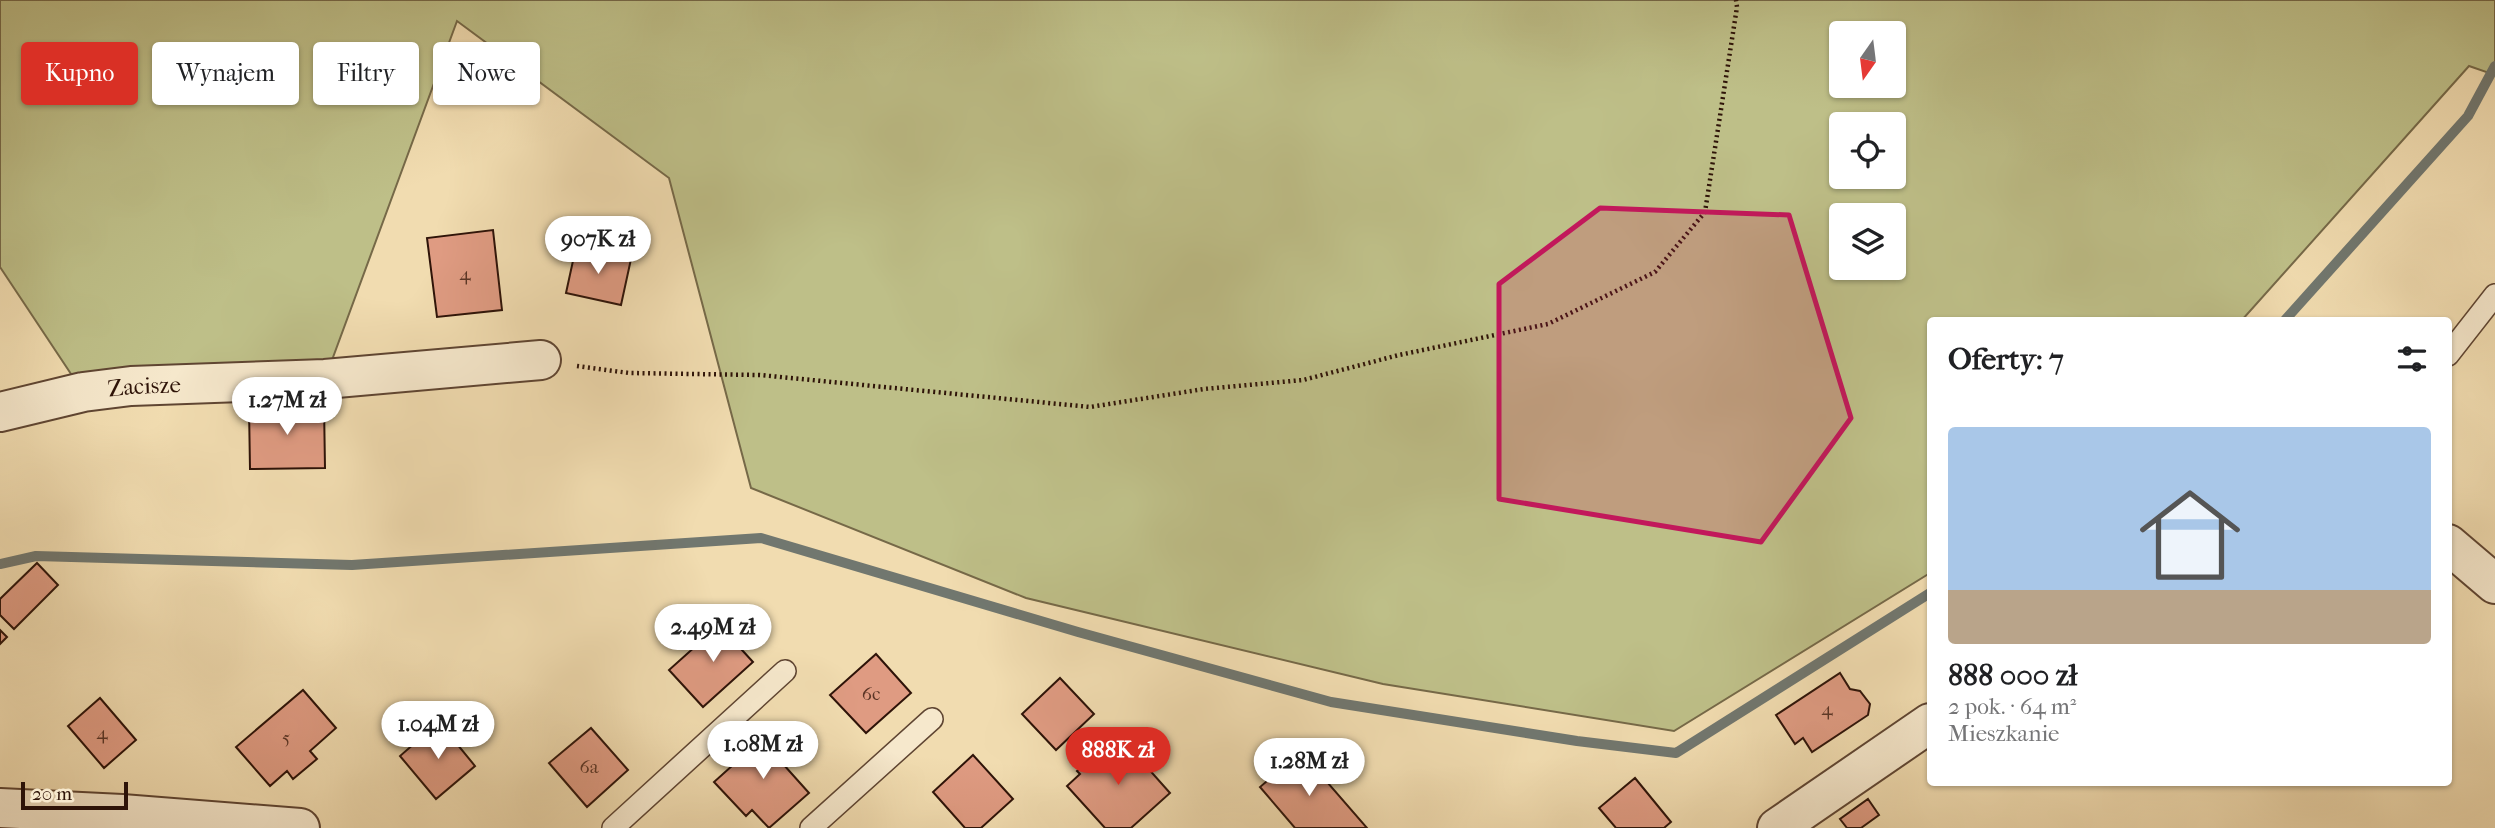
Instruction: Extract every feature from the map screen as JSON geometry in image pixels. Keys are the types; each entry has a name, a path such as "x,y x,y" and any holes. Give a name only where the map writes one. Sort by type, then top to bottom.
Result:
{"street":[{"name":"Zacisze","path":"0,412 83,392 131,386 325,379 541,360"},
{"path":"2452,547 2495,584"},
{"path":"1777,828 1927,725"},
{"path":"0,808 122,821 300,828"}],"lane":[{"path":"2452,350 2495,295"},
{"path":"613,828 785,671"},
{"path":"811,828 932,719"}],"path":[{"path":"541,360 629,373 761,374 1090,407 1204,389 1303,380 1399,355 1548,324 1655,272 1705,212 1736,0"}],"highlighted area":[{"path":"1600,208 1789,215 1851,418 1761,542 1499,499 1499,284"}],"green space":[{"path":"0,0 2495,0 2495,75 2469,66 2245,317 1927,317 1927,575 1674,731 1383,684 1026,598 751,488 669,178 540,82 540,42 485,42 457,21 449,42 433,42 433,86 325,379 83,392 0,267"}],"building":[{"path":"493,230 502,310 437,317 427,238"},
{"path":"576,247 631,259 621,305 566,293"},
{"path":"324,405 325,468 250,469 249,407"},
{"path":"37,563 58,585 14,629 0,615 0,599"},
{"path":"726,619 748,645 742,650 753,662 703,707 669,670"},
{"path":"0,630 7,637 0,644"},
{"path":"876,654 911,693 866,733 830,695"},
{"path":"1840,673 1850,689 1860,691 1870,704 1868,715 1812,752 1803,738 1795,744 1776,715"},
{"path":"1060,678 1094,714 1056,750 1022,714"},
{"path":"303,690 336,728 310,751 317,759 293,779 287,771 270,786 236,747"},
{"path":"100,698 136,740 104,768 68,726"},
{"path":"439,722 475,766 436,799 400,756"},
{"path":"591,728 628,770 587,807 549,763"},
{"path":"772,730 793,754 783,764 809,793 769,828 752,810 746,816 714,782"},
{"path":"1121,738 1170,793 1131,828 1105,828 1067,786 1080,774 1077,771 1104,747 1107,751"},
{"path":"1301,752 1367,828 1295,828 1260,787"},
{"path":"973,755 1013,799 981,828 965,828 933,792"},
{"path":"1635,778 1671,822 1664,828 1616,828 1599,808"},
{"path":"1868,799 1879,815 1861,828 1847,828 1840,819"}],"waterway":[{"path":"2288,317 2468,116 2495,66"},
{"path":"0,564 36,556 352,565 761,538 1078,632 1331,702 1577,741 1676,753 1927,595"}]}
